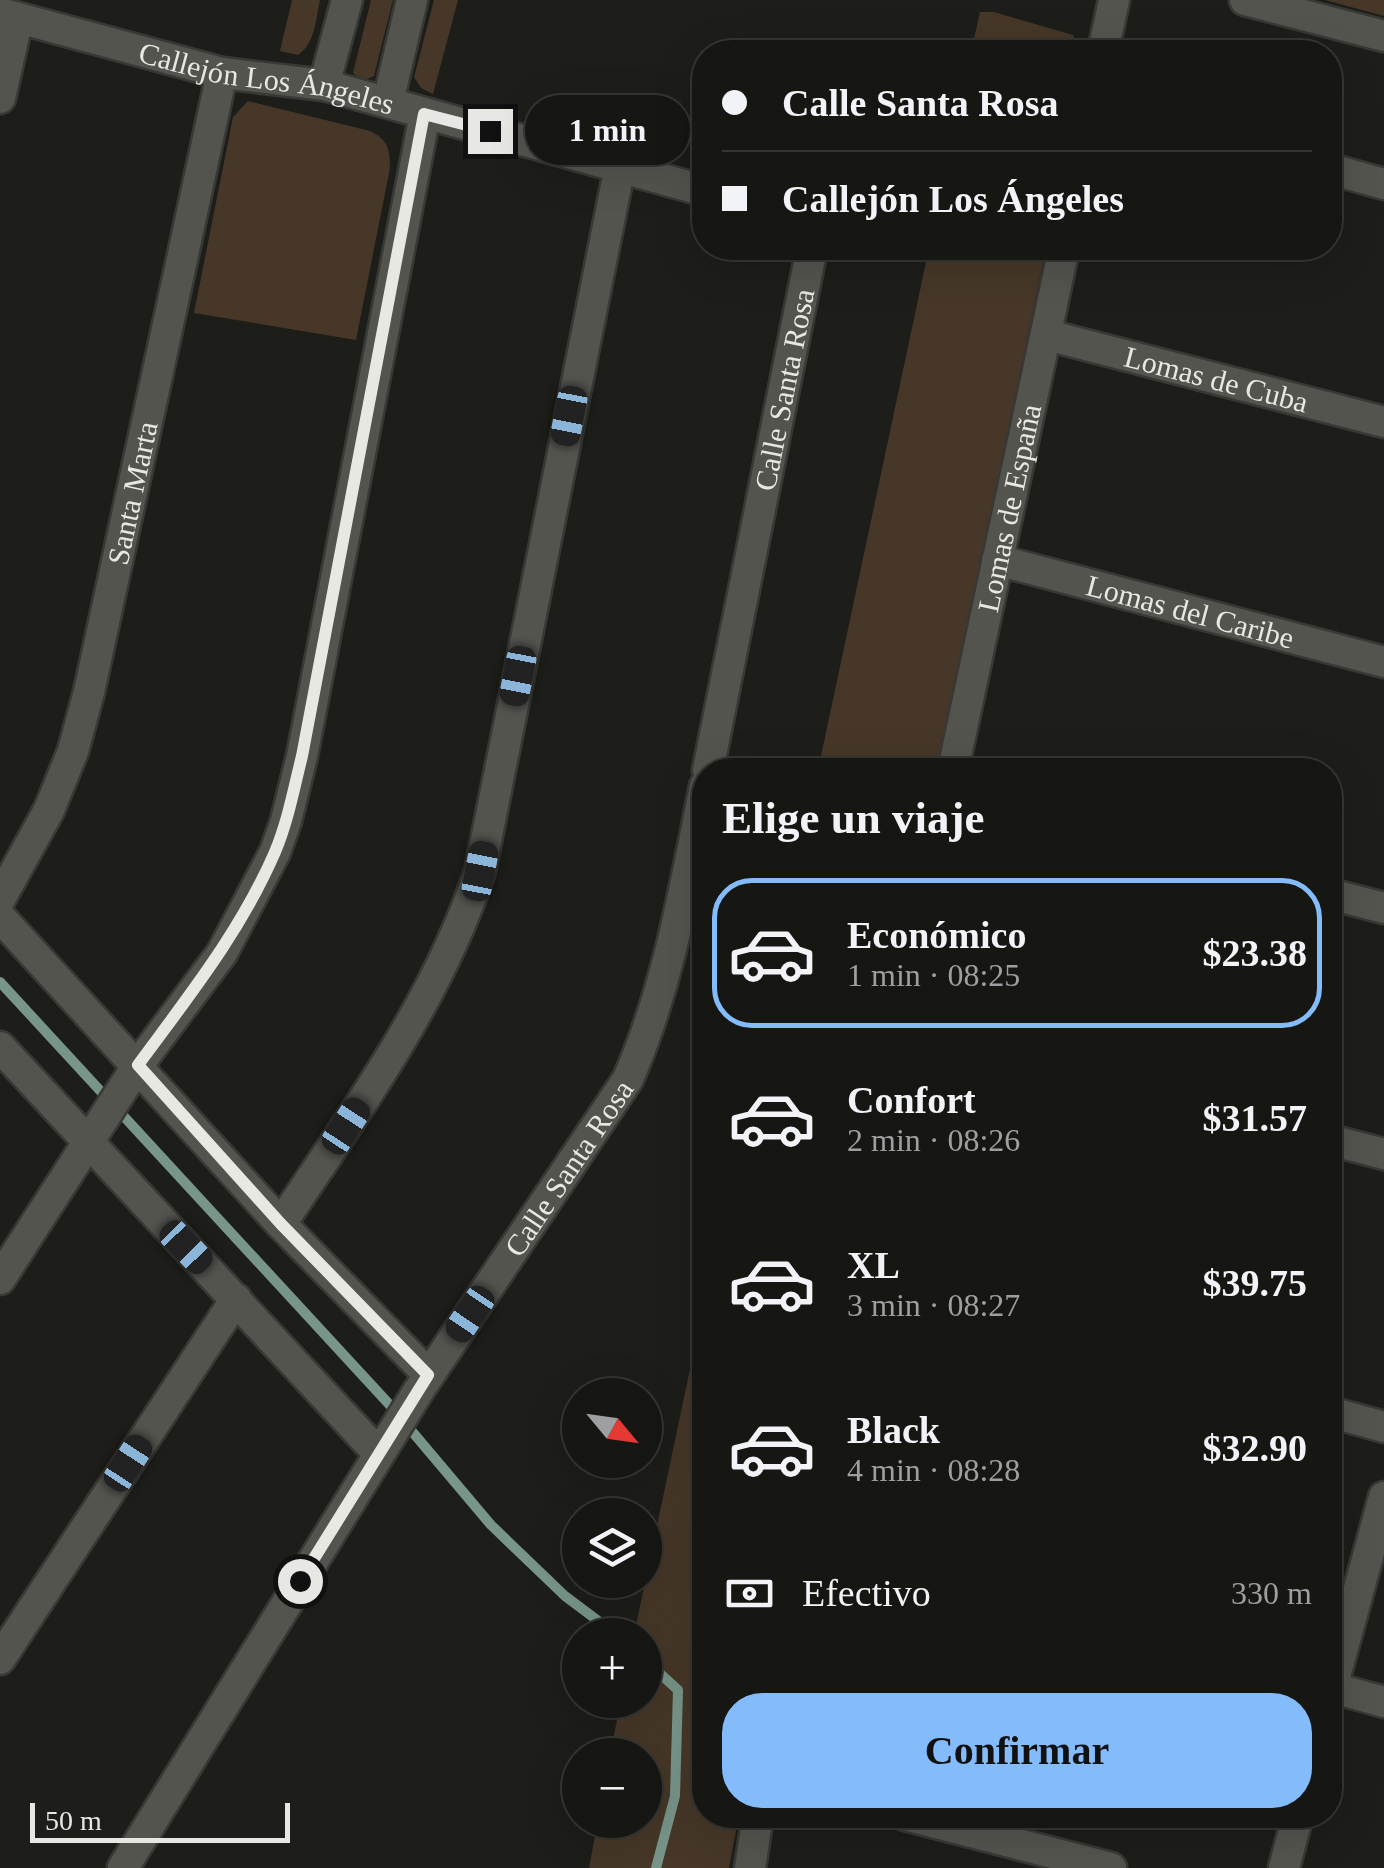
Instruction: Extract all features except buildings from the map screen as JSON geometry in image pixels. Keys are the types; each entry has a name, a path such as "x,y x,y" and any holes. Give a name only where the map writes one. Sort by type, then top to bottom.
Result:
{"street":[{"path":"324,85 348,0"},
{"path":"388,102 412,0"},
{"path":"1106,40 1114,0"},
{"path":"1244,0 1384,36"},
{"path":"0,98 9,16"},
{"name":"Callejón Los Ángeles","path":"9,16 222,74 324,85 692,186"},
{"name":"Santa Marta","path":"0,899 49,810 77,737 222,74"},
{"path":"0,1280 91,1134 222,953 256,890 286,821 302,756 424,114"},
{"path":"281,1224 389,1061 434,980 468,908 480,871 620,166"},
{"path":"1342,172 1384,184"},
{"name":"Calle Santa Rosa","path":"710,758 810,260"},
{"name":"Lomas de España","path":"956,758 1062,260"},
{"name":"Lomas de Cuba","path":"1047,335 1384,422"},
{"name":"Lomas del Caribe","path":"997,560 1384,662"},
{"name":"Calle Santa Rosa","path":"123,1868 424,1382 628,1078 649,1030 669,965 692,851"},
{"path":"1342,897 1384,908"},
{"path":"0,916 134,1071 281,1224 424,1382"},
{"path":"0,1047 91,1134 236,1300 385,1444"},
{"path":"1342,1143 1384,1154"},
{"path":"0,1659 236,1300"},
{"path":"1342,1415 1384,1426"},
{"path":"1342,1650 1384,1497"},
{"path":"1342,1692 1384,1702"},
{"path":"750,1868 756,1828"},
{"path":"956,1828 1110,1868"},
{"path":"1284,1868 1295,1828"}],"shaded area":[{"path":"292,0 320,0 311,38 298,55 280,51"},
{"path":"371,0 393,0 374,76 362,81 353,73"},
{"path":"434,0 458,0 433,94 421,88 414,77"},
{"path":"1325,0 1384,0 1384,16"},
{"path":"980,12 994,12 1073,35 1076,40 974,40"},
{"path":"248,101 370,131 387,146 390,168 356,340 194,313 233,117"},
{"path":"926,260 1043,260 940,758 821,758"},
{"path":"692,1360 692,1828 737,1828 729,1868 589,1868 595,1838 662,1838 662,1738 613,1738 617,1718 662,1718 662,1618 638,1618 642,1598 662,1598 662,1502"}],"waterway":[{"path":"0,982 388,1403 491,1525 565,1596 594,1618"},
{"path":"656,1868 675,1796 678,1690 662,1675"}],"route":[{"path":"300,1581 428,1375 281,1224 138,1065 222,953 275,852 286,821 302,756 424,114 490,131"}]}
